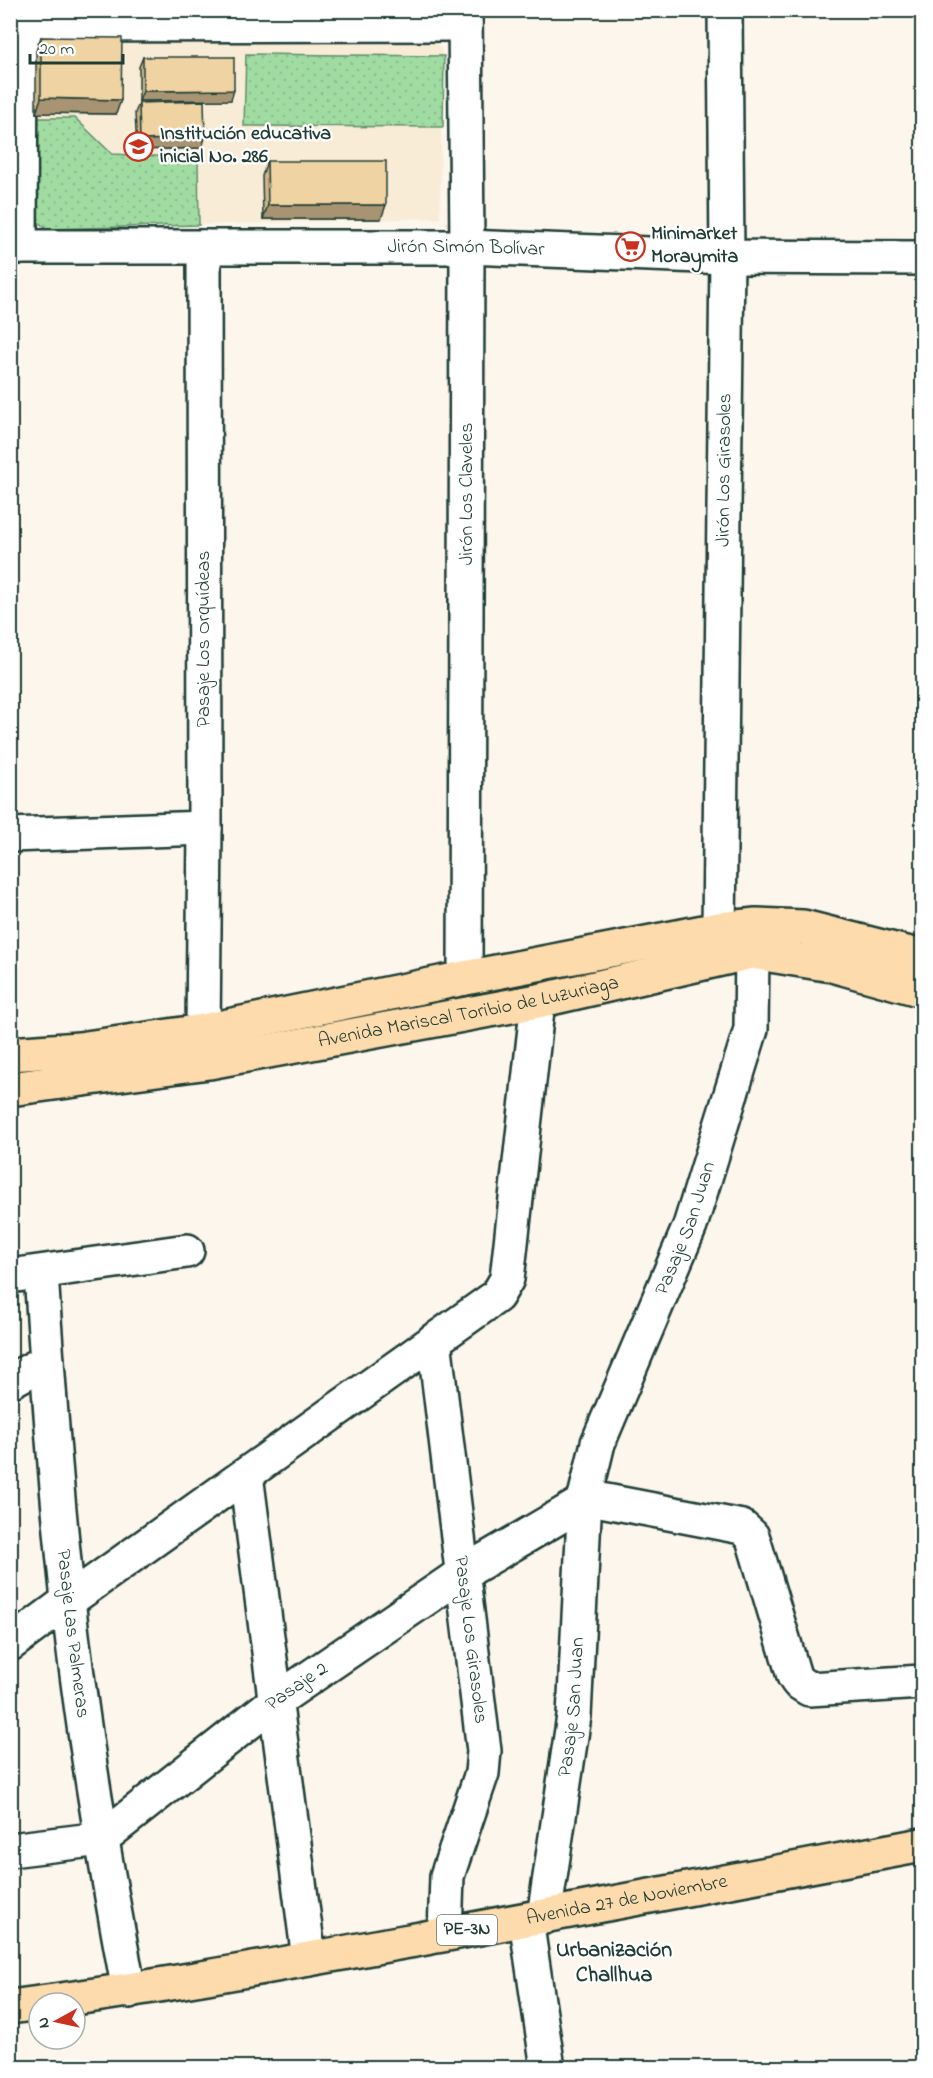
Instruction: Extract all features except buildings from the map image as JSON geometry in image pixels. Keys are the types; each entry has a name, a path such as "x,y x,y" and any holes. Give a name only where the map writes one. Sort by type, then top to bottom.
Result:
{"main road":[{"name":"Avenida Mariscal Toribio de Luzuriaga","path":"10,1054 79,1049 203,1031 719,929 756,925 803,927 922,957"},
{"name":"Avenida Mariscal Toribio de Luzuriaga","path":"10,1089 209,1062 537,1001 752,952 832,964 922,990"},
{"name":"Avenida 27 de Noviembre","path":"10,2007 129,1991 922,1845"}],"street":[{"name":"Jirón Los Girasoles","path":"719,929 727,257 725,10"},
{"path":"15,247 16,25 465,17"},
{"name":"Jirón Los Claveles","path":"465,17 467,247 465,978"},
{"name":"Jirón Simón Bolívar","path":"15,247 467,247 727,257 922,258"},
{"name":"Pasaje Los Orquídeas","path":"203,1031 204,247"},
{"path":"10,835 205,828"},
{"name":"Pasaje San Juan","path":"548,2067 535,1918 575,1706 584,1499 598,1443 690,1226 751,1029 752,952"},
{"path":"10,1644 497,1296 507,1279 537,1001"},
{"path":"26,1274 188,1251"},
{"name":"Pasaje Las Palmeras","path":"26,1274 47,1361 68,1601 101,1839 129,1991"},
{"name":"Pasaje Los Girasoles","path":"434,1340 484,1751 482,1773 447,1876 445,1934"},
{"path":"10,1381 47,1361"},
{"path":"246,1475 309,1959"},
{"path":"584,1499 742,1527 748,1531 754,1542 794,1676 798,1682 809,1689 922,1682"},
{"name":"Pasaje 2","path":"101,1839 276,1700 463,1573 584,1499"},
{"path":"10,1850 101,1839"}],"shaded area":[{"path":"32,42 435,42 442,50 440,218 46,229 30,214"}],"green space":[{"path":"246,54 444,56 443,127 244,126"},
{"path":"31,118 75,118 112,154 198,158 199,225 46,229 30,214"}],"place":[{"name":"Institución educativa inicial No. 286","path":"139,146"},
{"name":"Minimarket Moraymita","path":"630,246"}],"district":[{"name":"Urbanización Challhua","path":"614,1964"}]}
